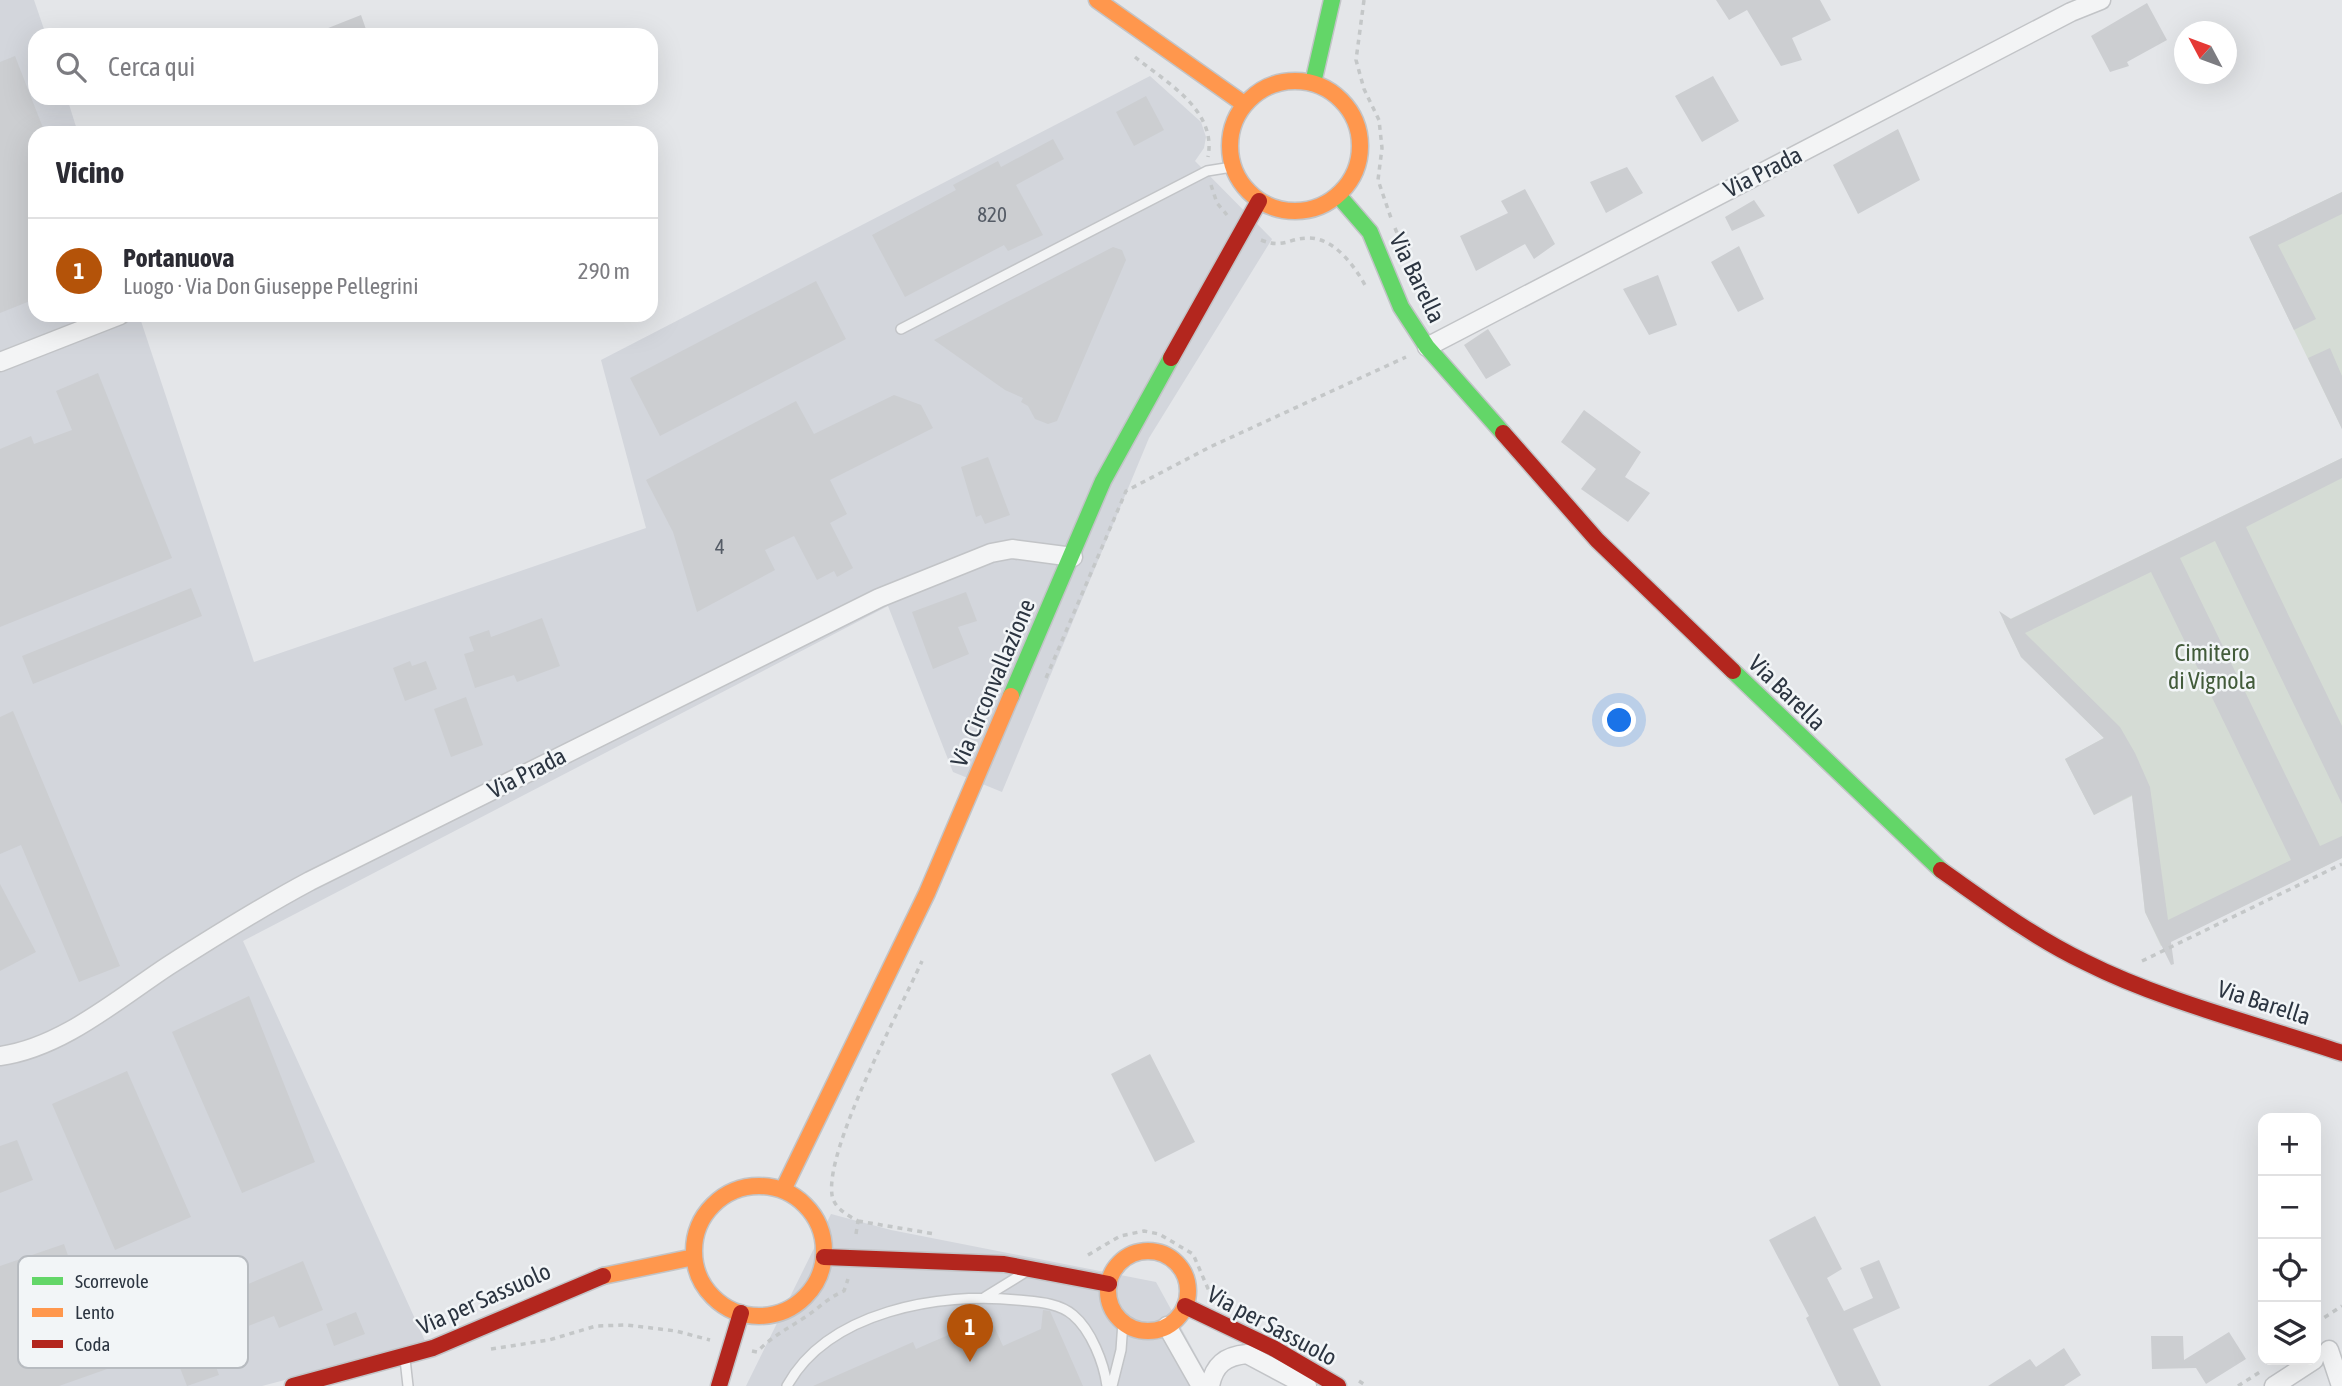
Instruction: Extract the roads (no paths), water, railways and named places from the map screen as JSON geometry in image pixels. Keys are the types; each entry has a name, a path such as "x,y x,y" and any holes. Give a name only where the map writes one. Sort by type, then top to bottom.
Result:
{"main road":[{"path":"1097,0 1244,104"},
{"path":"1313,83 1332,0"},
{"path":"1283,81 1313,83 1331,91 1346,105 1356,122 1360,141 1358,162 1350,180 1338,195 1323,205 1299,211 1274,208 1259,201 1242,186 1232,167 1230,134 1244,104 1255,93 1283,81"},
{"name":"Via Barella","path":"1338,195 1374,239 1401,307 1427,347 1597,540 1938,869 2002,914 2086,963 2154,990 2342,1052"},
{"name":"Via Circonvallazione","path":"783,1190 926,893 1121,443 1259,201"},
{"path":"764,1186 783,1190 797,1198 818,1224 824,1256 814,1283 796,1304 779,1313 760,1316 741,1313 720,1303 704,1286 694,1257 695,1238 701,1220 720,1199 745,1187 764,1186"},
{"path":"1137,1252 1159,1252 1169,1257 1184,1273 1188,1295 1185,1306 1167,1326 1144,1331 1123,1322 1111,1305 1108,1284 1112,1273 1126,1257 1137,1252"},
{"path":"824,1256 944,1260 1031,1268 1068,1273 1108,1284"},
{"name":"Via per Sassuolo","path":"293,1386 405,1357 463,1336 592,1278 694,1257"},
{"name":"Via per Sassuolo","path":"1185,1306 1273,1348 1337,1386"},
{"path":"719,1386 741,1313"}],"street":[{"name":"Via Prada","path":"1427,347 2071,12 2101,0"},
{"path":"0,362 102,322"},
{"name":"Via Prada","path":"2,1056 57,1037 256,910 310,881 846,614 991,553 1012,549 1073,557"},
{"path":"1167,1326 1201,1386"},
{"path":"2274,1386 2325,1353 2341,1386"},
{"path":"1210,1386 1214,1369 1220,1363 1237,1355 1247,1354 1307,1386"}],"lane":[{"path":"901,328 1207,171 1232,167"},
{"path":"983,1298 1031,1268"},
{"path":"788,1386 810,1356 832,1339 855,1327 909,1308 983,1298 1050,1304 1074,1316 1098,1354 1107,1386"},
{"path":"1112,1386 1121,1350 1123,1322"},
{"path":"405,1357 408,1386"}],"place":[{"name":"Portanuova","path":"970,1362"}],"park label":[{"name":"Cimitero di Vignola","path":"2212,667"}]}
